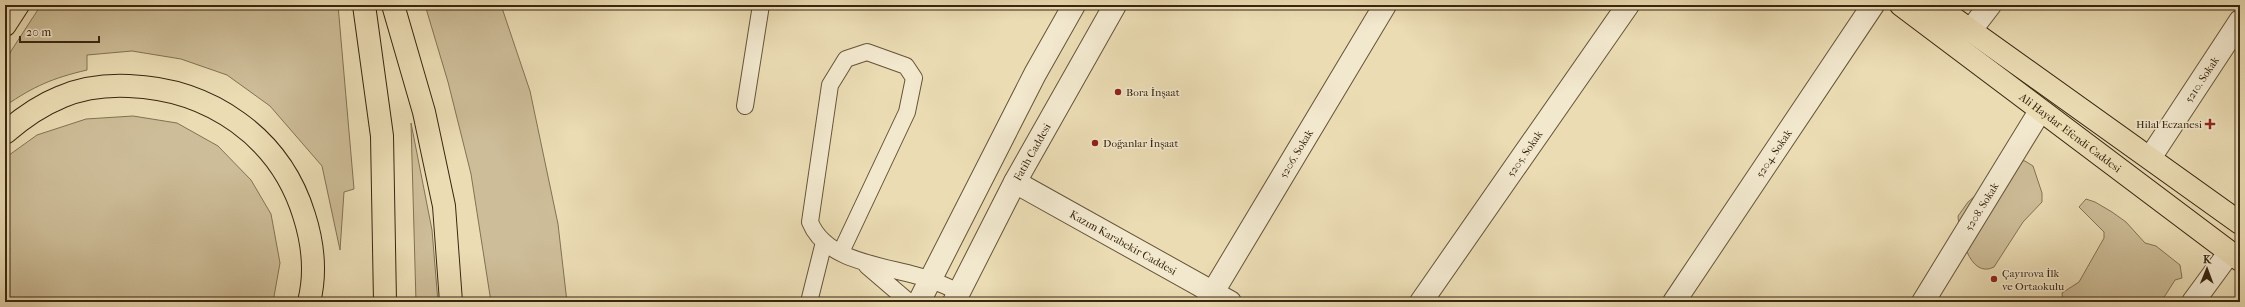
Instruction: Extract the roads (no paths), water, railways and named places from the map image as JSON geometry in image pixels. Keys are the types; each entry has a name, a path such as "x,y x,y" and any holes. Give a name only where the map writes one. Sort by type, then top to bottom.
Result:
{"main road":[{"path":"5,26 18,5"},
{"path":"364,5 382,136 385,302"},
{"path":"393,5 424,112 442,198 450,268 452,302"},
{"name":"Ali Haydar Efendi Caddesi","path":"1901,5 2040,111 2154,194 2235,257"},
{"path":"1936,5 1970,31 2240,223"},
{"path":"5,133 39,109 56,100 90,88 120,86 151,87 177,92 201,100 246,128 268,150 287,174 301,204 310,232 313,266 309,302"}],"street":[{"path":"919,302 1035,74 1074,5"},
{"name":"Fatih Caddesi","path":"956,297 1015,182 1115,5"},
{"name":"5206. Sokak","path":"1217,298 1385,5"},
{"name":"5205. Sokak","path":"1420,302 1628,5"},
{"name":"5204. Sokak","path":"1674,302 1873,5"},
{"path":"1970,31 1990,5"},
{"name":"5210. Sokak","path":"2150,158 2240,21"},
{"name":"5208. Sokak","path":"1923,302 2040,111"},
{"name":"Kazım Karabekir Caddesi","path":"1015,182 1217,298"},
{"path":"2193,302 2235,257"}],"lane":[{"path":"745,106 761,5"},
{"path":"841,252 907,112 914,78 906,66 867,52 846,59 830,85 810,222 813,230 824,242 841,252 864,264 909,302"},
{"path":"808,302 824,242"},
{"path":"864,264 930,279 956,297"}],"place":[{"name":"Bora İnşaat","path":"1118,92"},
{"name":"Hilal Eczanesi","path":"2210,124"},
{"name":"Doğanlar İnşaat","path":"1095,143"},
{"name":"Çayırova İlk ve Ortaokulu","path":"1994,279"}]}
